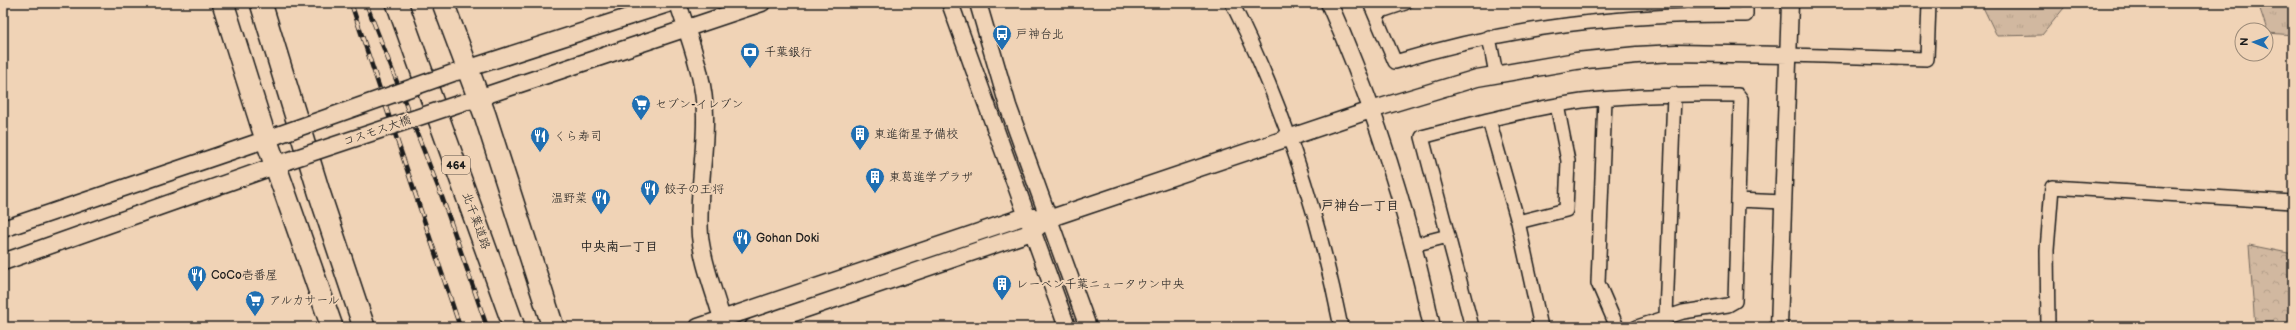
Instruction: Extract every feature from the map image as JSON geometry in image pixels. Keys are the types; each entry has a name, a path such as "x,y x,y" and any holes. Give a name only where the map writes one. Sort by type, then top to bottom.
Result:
{"highway":[{"path":"220,3 272,137 332,327"},
{"path":"223,3 232,33"},
{"path":"261,3 364,327"},
{"name":"北千葉道路","path":"397,3 514,327"},
{"path":"442,3 460,71 553,327"}],"street":[{"path":"3,228 272,137 460,71 671,3"},
{"path":"678,3 698,66 704,95 705,120 700,236 704,256 726,324"},
{"name":"コスモス大橋","path":"3,262 281,164 762,3"},
{"path":"950,3 1067,327"},
{"path":"978,3 1008,106 1088,327"},
{"path":"1232,3 1247,33 1289,138 1320,243 1341,327"},
{"path":"1329,3 1371,110 1394,178 1413,246 1432,327"},
{"path":"1405,3 1372,8 1395,62 1435,50 1488,37 1594,20 1663,15 1746,15 1746,3"},
{"path":"1779,327 1790,3"},
{"path":"754,327 1032,232 1048,219 1371,110 1454,84 1496,74 1576,61 1676,53 1927,60 1929,3"},
{"path":"1488,37 1496,74"},
{"path":"1666,316 1674,94"},
{"path":"1472,327 1422,137 1557,105 1605,99 1674,94 1738,95 1741,99 1735,301 1728,306 1666,316 1637,327"},
{"path":"1605,99 1598,283 1617,327"},
{"path":"1518,222 1566,210 1568,161 1557,105"},
{"path":"1489,120 1518,222 1541,327"},
{"path":"2048,327 2047,250 2052,187 2293,202"},
{"path":"1738,200 1783,202"},
{"path":"698,327 726,324 1026,216 1048,219"},
{"path":"1413,246 1448,236"}],"green space":[{"path":"1981,3 2068,3 2042,35 1997,36"},
{"path":"2258,3 2293,3 2293,35 2274,33 2274,22 2264,22"},
{"path":"2249,245 2293,254 2293,327 2255,327"}],"railway":[{"path":"351,3 460,327"},
{"path":"366,3 442,197 487,327"}],"place":[{"name":"戸神台北","path":"1002,51"},
{"name":"千葉銀行","path":"750,69"},
{"name":"セブン-イレブン","path":"641,121"},
{"name":"東進衛星予備校","path":"860,151"},
{"name":"くら寿司","path":"540,153"},
{"name":"東葛進学プラザ","path":"875,194"},
{"name":"餃子の王将","path":"650,206"},
{"name":"温野菜","path":"601,215"},
{"name":"Gohan Doki","path":"742,255"},
{"name":"CoCo壱番屋","path":"197,292"},
{"name":"レーベン千葉ニュータウン中央","path":"1002,301"},
{"name":"アルカサール","path":"255,317"}],"district":[{"name":"戸神台一丁目","path":"1360,206"},
{"name":"中央南一丁目","path":"619,247"}]}
